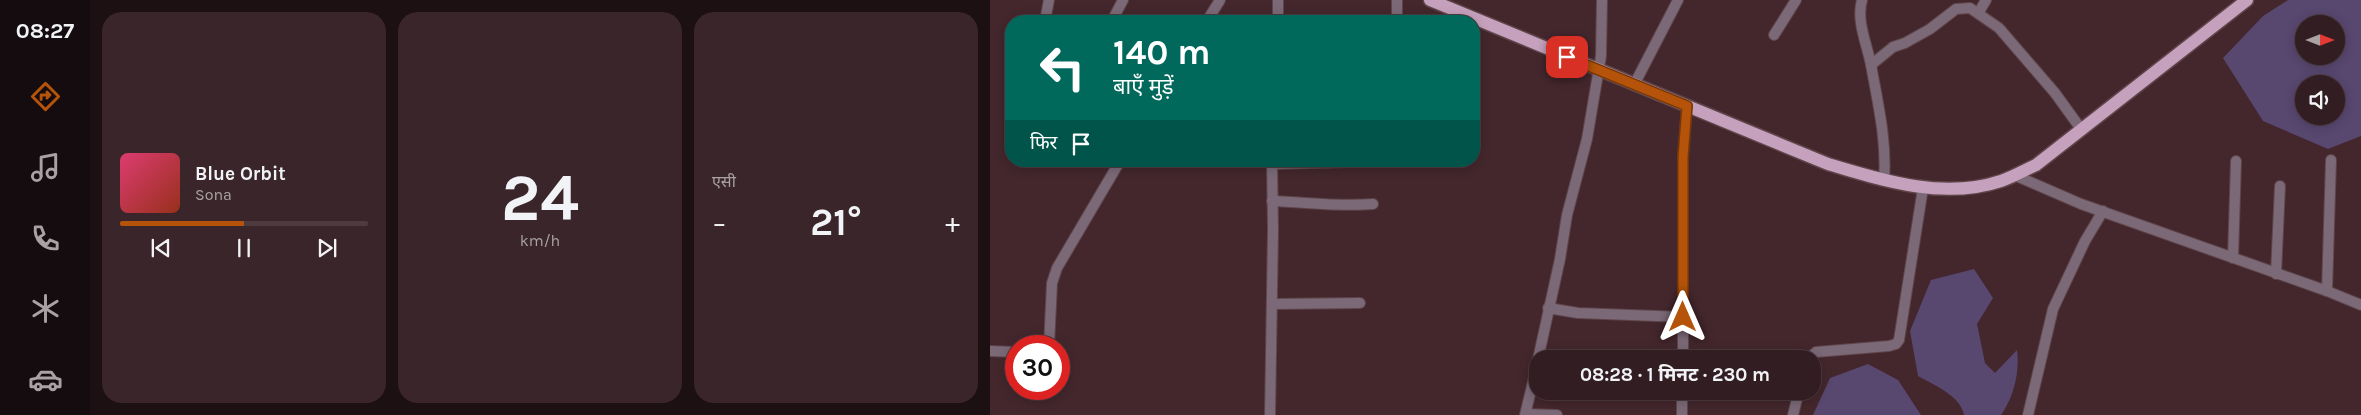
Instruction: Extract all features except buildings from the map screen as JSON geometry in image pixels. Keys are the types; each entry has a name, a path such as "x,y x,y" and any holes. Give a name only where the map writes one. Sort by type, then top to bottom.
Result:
{"main road":[{"path":"1430,0 1466,15"},
{"path":"1480,21 1828,164 1884,181 1923,188 1970,188 2001,181 2036,165 2247,0"}],"street":[{"path":"1047,15 1049,0"},
{"path":"1115,15 1123,0"},
{"path":"1211,15 1220,0"},
{"path":"1278,0 1278,15"},
{"path":"1397,0 1397,15"},
{"path":"1539,350 1560,259 1567,215 1587,138 1599,70 1602,37 1602,0"},
{"path":"1634,85 1678,0"},
{"path":"1774,35 1796,0"},
{"path":"1862,0 1861,22 1883,126 1886,156 1884,181"},
{"path":"1979,12 1986,0"},
{"path":"1871,65 1893,47 1905,43 1930,29 1955,4 1970,8 1979,12 1999,28 2082,129"},
{"path":"1683,350 1683,157 1687,106"},
{"path":"2327,291 2331,160"},
{"path":"2233,258 2236,161"},
{"path":"1050,335 1052,283 1057,268 1116,167"},
{"path":"1270,415 1272,167"},
{"path":"2014,175 2104,212 2327,291 2361,305"},
{"path":"2276,274 2280,186"},
{"path":"1821,352 1889,346 1896,344 1899,340 1923,188"},
{"path":"1272,201 1343,206 1373,204"},
{"path":"2028,415 2053,309 2085,241 2104,212"},
{"path":"1272,304 1360,303"},
{"path":"1548,308 1578,313 1683,317"},
{"path":"990,352 1005,352"},
{"path":"1529,400 1526,414 1557,415"},
{"path":"1682,400 1682,415"},
{"path":"1793,415 1797,400"}],"shaded area":[{"path":"2288,0 2361,0 2361,136 2328,149 2263,121 2223,58 2263,16"},
{"path":"1974,269 1993,298 1977,324 1985,363 1995,373 2017,350 2018,366 2015,384 2006,408 2001,415 1964,415 1958,402 1939,387 1918,376 1910,331 1931,280"},
{"path":"1868,364 1898,380 1921,415 1813,415 1830,378"}],"route":[{"path":"1567,57 1687,106 1683,157 1683,317"}]}
